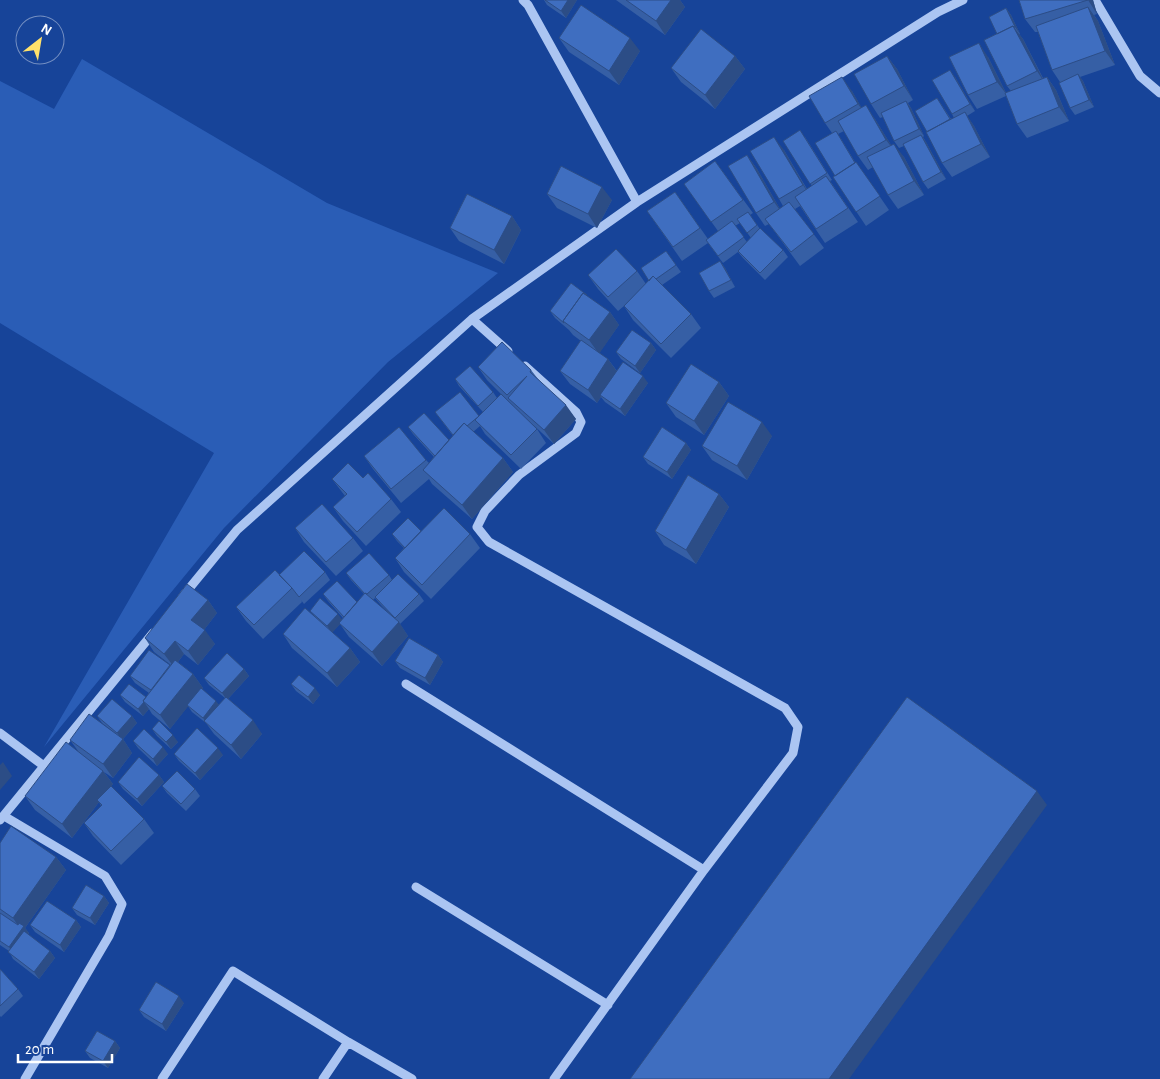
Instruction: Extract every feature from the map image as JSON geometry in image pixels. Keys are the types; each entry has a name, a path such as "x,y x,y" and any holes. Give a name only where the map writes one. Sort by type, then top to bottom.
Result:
{"street":[{"path":"523,0 528,5 547,38 637,202"},
{"path":"175,606 237,530 472,319 637,202 938,12 964,0"},
{"path":"1095,0 1140,76 1160,93"},
{"path":"472,319 576,412 581,422 576,434 519,475 485,511 477,527 489,542 785,708 798,727 793,753 704,870 554,1079"},
{"path":"25,1079 109,936 122,904 105,876 2,818 156,629"},
{"path":"406,684 704,870"},
{"path":"0,733 44,766"},
{"path":"416,887 608,1005"},
{"path":"162,1079 233,971 412,1079"},
{"path":"324,1079 348,1042"}],"shaded area":[{"path":"82,59 327,203 498,273 388,362 224,528 44,747 214,453 0,323 0,81 54,109"}],"building":[{"path":"545,0 568,0 561,11"},
{"path":"626,0 671,0 656,21"},
{"path":"1019,0 1088,0 1025,19"},
{"path":"581,5 630,38 609,71 559,38"},
{"path":"1088,7 1105,51 1052,70 1036,26"},
{"path":"1006,8 1015,27 1013,26 997,34 989,17"},
{"path":"1013,26 1037,71 1007,86 984,40"},
{"path":"701,29 735,56 705,95 671,68"},
{"path":"979,43 997,82 968,95 949,57"},
{"path":"887,56 904,86 871,104 854,74"},
{"path":"950,70 970,104 952,114 932,80"},
{"path":"1078,74 1089,100 1070,108 1059,83"},
{"path":"842,77 858,104 825,123 809,96"},
{"path":"1047,77 1059,107 1017,124 1005,93"},
{"path":"937,98 950,119 927,132 915,111"},
{"path":"906,101 919,129 894,141 881,113"},
{"path":"866,105 886,140 858,156 838,121"},
{"path":"965,112 981,144 942,163 926,132"},
{"path":"800,130 827,173 810,184 783,141"},
{"path":"836,131 855,163 835,176 815,143"},
{"path":"921,135 941,172 923,182 903,144"},
{"path":"774,137 803,185 779,199 750,151"},
{"path":"894,144 914,181 888,195 867,157"},
{"path":"747,155 774,202 756,213 728,166"},
{"path":"715,161 743,200 711,222 684,184"},
{"path":"856,162 880,196 856,212 833,177"},
{"path":"561,166 602,187 588,214 547,194"},
{"path":"826,176 848,208 816,229 795,197"},
{"path":"675,192 700,228 673,247 647,211"},
{"path":"467,194 512,216 494,250 450,228"},
{"path":"789,202 814,234 791,252 765,219"},
{"path":"748,212 757,225 747,233 737,219"},
{"path":"732,221 744,237 718,256 706,240"},
{"path":"760,228 783,250 760,273 738,251"},
{"path":"616,249 637,271 608,297 588,275"},
{"path":"666,251 676,265 656,279 653,276 649,281 641,268"},
{"path":"720,261 731,280 709,291 699,273"},
{"path":"653,276 691,314 661,344 624,306"},
{"path":"571,283 587,295 583,293 563,321 564,323 550,311"},
{"path":"583,293 610,312 589,340 563,321"},
{"path":"632,330 651,343 635,366 616,352"},
{"path":"581,340 608,359 588,390 560,371"},
{"path":"502,342 531,370 530,372 566,405 544,430 508,398 527,376 507,395 478,367"},
{"path":"623,362 643,376 620,409 600,395"},
{"path":"691,364 719,382 694,421 666,403"},
{"path":"470,366 493,392 478,406 455,379"},
{"path":"460,392 479,416 467,426 464,423 453,435 435,412"},
{"path":"501,394 537,429 511,455 475,420"},
{"path":"728,402 762,422 737,466 702,446"},
{"path":"424,413 449,440 435,456 408,427"},
{"path":"464,423 503,458 462,505 423,470"},
{"path":"399,427 426,460 391,489 364,456"},
{"path":"662,427 686,443 667,472 643,457"},
{"path":"348,463 363,478 368,473 391,499 357,532 333,507 347,494 332,479"},
{"path":"688,475 719,494 686,550 655,531"},
{"path":"322,504 353,538 326,562 295,528"},
{"path":"444,508 470,534 422,585 395,558"},
{"path":"408,518 421,531 405,548 392,534"},
{"path":"304,551 325,572 299,597 279,575"},
{"path":"369,553 389,575 365,594 346,573"},
{"path":"275,570 292,588 254,625 236,607"},
{"path":"398,574 419,594 395,618 375,597"},
{"path":"337,581 357,602 344,617 323,594"},
{"path":"187,584 208,600 191,620 205,630 188,651 175,641 164,654 145,638"},
{"path":"365,593 399,622 372,652 339,623"},
{"path":"320,598 338,614 327,626 310,611"},
{"path":"305,608 350,648 327,673 283,634"},
{"path":"409,638 438,655 425,678 395,661"},
{"path":"149,650 170,665 151,690 130,676"},
{"path":"227,653 244,669 222,693 204,678"},
{"path":"175,660 193,674 160,715 143,701"},
{"path":"299,675 315,688 308,697 291,684"},
{"path":"129,684 146,697 138,709 120,695"},
{"path":"201,688 216,701 203,718 187,705"},
{"path":"226,697 253,720 231,745 204,721"},
{"path":"907,697 1037,791 829,1079 630,1079"},
{"path":"112,699 132,716 117,733 97,716"},
{"path":"89,714 123,739 103,764 70,740"},
{"path":"159,721 173,735 166,742 152,729"},
{"path":"197,728 218,748 195,773 174,754"},
{"path":"144,729 163,747 153,759 133,741"},
{"path":"66,742 103,771 62,824 25,796"},
{"path":"139,757 159,775 137,799 118,782"},
{"path":"177,771 195,789 181,804 162,786"},
{"path":"111,786 144,819 111,851 84,823 102,805 97,800"},
{"path":"11,826 56,857 13,918 0,909 0,843"},
{"path":"86,885 104,896 90,918 72,908"},
{"path":"47,901 76,920 60,945 30,925"},
{"path":"0,913 18,925 19,923 24,926 9,947 0,941"},
{"path":"24,931 50,951 34,972 8,952"},
{"path":"0,969 18,989 0,1006"},
{"path":"156,982 179,996 162,1024 139,1010"},
{"path":"97,1031 115,1041 103,1061 85,1051"}]}
